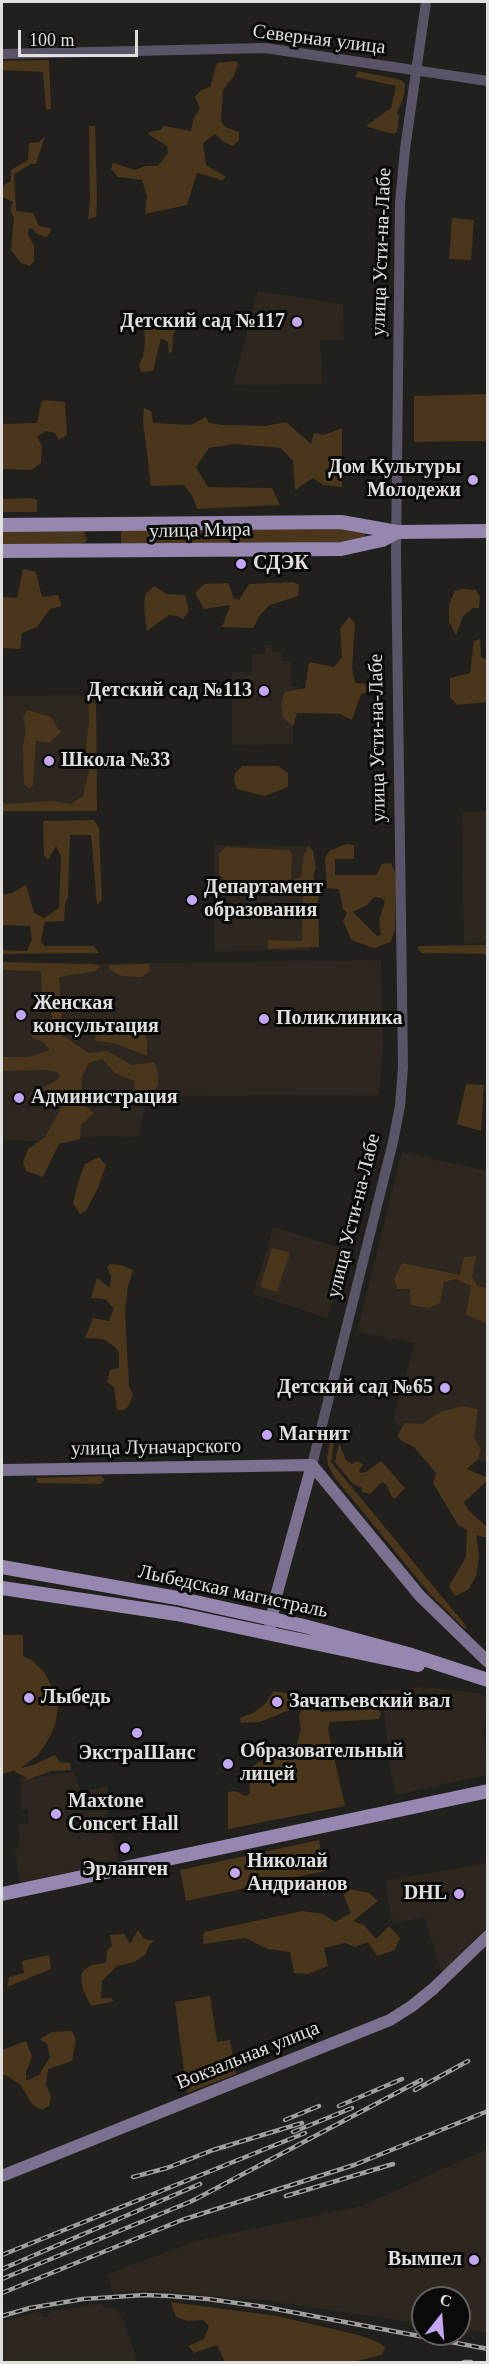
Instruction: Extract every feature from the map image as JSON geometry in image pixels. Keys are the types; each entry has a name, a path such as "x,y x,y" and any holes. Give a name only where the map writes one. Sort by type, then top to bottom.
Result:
{"main road":[{"name":"улица Мира","path":"2,525 341,522 397,532 488,531"},
{"name":"улица Мира","path":"2,551 341,549 382,540 397,532"},
{"name":"улица Луначарского","path":"2,1470 312,1465"},
{"name":"улица Усти-на-Лабе","path":"270,1626 312,1465"},
{"path":"312,1465 420,1596 488,1662"},
{"name":"Лыбедская магистраль","path":"2,1567 177,1598 400,1662 454,1670 488,1680"},
{"name":"Лыбедская магистраль","path":"2,1588 270,1626"},
{"path":"2,1894 488,1791"},
{"name":"Вокзальная улица","path":"2,2176 390,2020 433,1989 488,1936"}],"street":[{"name":"улица Усти-на-Лабе","path":"312,1465 393,1142 403,1067 397,532 400,203 426,2"},
{"name":"Северная улица","path":"2,54 265,48 488,81"}],"shaded area":[{"path":"49,60 51,109 46,110 43,72 2,70 2,61"},
{"path":"236,61 238,64 234,76 223,90 221,121 225,127 239,132 239,140 233,146 215,134 203,143 206,165 226,177 222,180 197,173 187,205 145,214 147,196 142,180 118,177 111,169 113,163 135,170 146,166 158,166 168,153 167,146 148,134 149,132 160,130 164,126 191,131 193,120 200,108 195,97 201,90 210,87 217,63"},
{"path":"358,71 401,80 405,84 404,96 397,113 399,117 397,132 394,134 367,125 391,108 396,86 355,77"},
{"path":"89,126 95,126 97,199 96,217 88,219 90,203"},
{"path":"45,136 36,164 31,164 14,174 16,211 33,213 39,226 50,228 51,232 46,237 37,234 32,228 29,229 28,234 34,246 34,261 30,266 21,263 11,250 14,217 10,211 13,202 3,197 2,192 4,185 11,181 11,170 28,160 29,143 39,142"},
{"path":"452,218 474,220 471,260 449,259"},
{"name":"Детский сад №117","path":"258,291 343,304 344,340 320,340 322,384 233,385"},
{"path":"147,313 159,317 165,328 170,323 179,325 173,335 172,352 169,353 168,342 161,338 153,371 141,372 139,365 143,357 144,322"},
{"path":"487,394 487,441 414,442 414,396"},
{"path":"44,400 65,402 67,435 59,440 55,433 46,431 37,437 42,446 41,463 31,470 2,469 2,424 37,423 41,403"},
{"path":"144,408 151,411 153,423 191,425 206,417 209,423 224,425 265,426 286,422 311,444 314,433 324,435 342,428 342,487 323,485 313,478 295,490 293,461 281,448 235,444 209,448 196,467 208,487 272,488 280,505 197,509 193,497 184,485 151,486 143,421"},
{"path":"32,498 37,500 37,512 2,512 2,499"},
{"path":"349,528 366,531 364,539 348,542 121,544 121,530"},
{"path":"2,530 84,530 87,540 83,544 2,545"},
{"path":"23,569 36,572 42,597 58,595 62,606 50,609 37,627 22,633 20,649 2,648 2,597 17,598"},
{"path":"294,582 299,585 298,596 270,605 260,615 253,628 222,627 230,605 204,609 195,593 204,584 228,583 234,599 239,600 249,584"},
{"path":"154,586 167,594 185,595 189,611 183,619 169,615 147,631 145,595"},
{"path":"476,590 480,597 479,608 473,608 463,616 456,635 449,622 449,604 455,591"},
{"path":"349,617 355,623 352,668 355,683 371,684 375,690 361,694 352,720 340,714 297,713 293,726 283,718 281,704 285,692 305,688 309,662 334,667 342,657 340,629"},
{"path":"480,639 481,657 487,659 487,702 457,705 450,697 450,678 470,673 474,641"},
{"name":"Детский сад №113","path":"265,645 271,645 272,652 282,652 282,661 291,661 291,686 299,687 293,695 293,744 232,745 232,672 252,672 252,654 265,654"},
{"name":"Школа №33","path":"96,695 97,811 2,812 2,696"},
{"path":"88,700 96,704 97,811 2,811 2,802 6,804 53,801 71,804 83,796 89,770 86,747 89,722"},
{"path":"27,710 51,717 58,729 62,731 49,743 36,741 33,785 29,788 24,784 23,746 26,729 23,719"},
{"path":"242,766 278,766 288,773 288,787 265,796 237,789 234,780 235,773"},
{"path":"487,811 487,942 464,943 462,812"},
{"path":"94,820 99,828 102,900 97,905 91,835 70,835 68,896 64,921 45,922 41,940 44,946 94,946 99,953 2,954 2,950 27,951 32,939 30,926 2,925 2,895 12,893 26,885 34,913 44,918 59,908 61,856 56,846 48,860 44,855 43,821"},
{"path":"346,844 354,845 354,859 335,859 335,875 376,875 382,864 391,863 396,875 395,929 391,942 374,948 351,940 343,921 347,913 343,909 339,889 327,888 325,859 329,851","holes":["374,897 382,898 385,902 379,920 381,935 377,936 353,912 367,905"]},
{"path":"215,845 309,846 309,950 215,951"},
{"path":"309,846 313,851 316,868 313,877 318,887 319,947 268,949 268,940 302,941 303,888 290,884 301,877 304,854"},
{"path":"226,847 289,850 292,854 291,878 288,881 225,880 219,874 219,853"},
{"path":"487,945 487,954 422,953 418,949 419,946"},
{"path":"381,960 383,1048 379,1095 165,1096 146,1103 138,1137 97,1136 51,1142 6,1140 2,1135 2,965"},
{"path":"2,962 100,966 96,971 59,977 63,1036 89,1053 107,1051 132,1065 154,1062 158,1071 158,1085 152,1094 136,1097 134,1081 115,1073 102,1059 89,1063 82,1077 81,1102 94,1113 81,1125 80,1139 59,1144 43,1177 26,1171 23,1162 28,1149 45,1137 62,1106 51,1099 34,1099 31,1096 33,1088 47,1086 60,1078 58,1072 4,1071 2,1057 29,1057 50,1050 42,1041 32,1038 31,1032 40,1031 52,1018 50,1003 42,997 41,971 2,970"},
{"path":"149,964 150,971 141,977 122,976 110,970 109,965"},
{"path":"96,1031 133,1035 144,1031 147,1040 147,1056 114,1043 95,1041"},
{"path":"466,1084 484,1085 481,1131 457,1124"},
{"path":"402,1152 487,1171 487,1463 406,1432 393,1420 415,1343 357,1332"},
{"path":"99,1157 106,1165 98,1188 86,1211 80,1214 73,1203 79,1180 85,1164"},
{"path":"274,1227 349,1251 327,1318 253,1294"},
{"path":"272,1248 290,1253 277,1292 260,1287"},
{"path":"476,1256 472,1276 477,1286 487,1288 487,1323 466,1315 471,1286 456,1279 444,1282 440,1303 429,1308 411,1305 410,1289 397,1289 394,1279 402,1263 460,1275 464,1257"},
{"path":"110,1264 121,1265 133,1270 128,1286 125,1311 129,1386 133,1395 128,1407 123,1410 117,1410 114,1387 107,1382 110,1370 119,1368 119,1353 114,1346 103,1339 85,1338 93,1318 109,1321 114,1308 105,1299 91,1298 97,1278 110,1288 111,1277 107,1267"},
{"path":"461,1406 478,1409 474,1437 481,1449 478,1459 467,1469 488,1478 464,1502 469,1511 487,1527 488,1538 476,1535 479,1556 476,1576 468,1590 455,1596 449,1586 466,1557 467,1530 458,1525 433,1483 436,1473 413,1446 403,1442 397,1436 405,1423 422,1424 441,1412"},
{"path":"332,1430 336,1431 331,1462 467,1627 465,1629 430,1594 335,1478 328,1465 327,1457"},
{"path":"339,1443 346,1460 352,1464 356,1461 363,1464 359,1471 361,1473 381,1461 405,1488 395,1499 386,1484 382,1482 370,1494 362,1492 361,1487 353,1484 335,1462"},
{"path":"101,1476 105,1480 100,1484 38,1483 36,1478"},
{"name":"Лыбедь","path":"2,1635 23,1635 23,1656 32,1660 44,1672 54,1690 58,1707 55,1725 48,1740 38,1755 21,1768 55,1755 60,1762 70,1763 71,1770 51,1771 27,1780 15,1770 2,1774"},
{"path":"424,1687 478,1693 487,1697 484,1732 487,1775 395,1795 382,1691"},
{"path":"274,1691 287,1693 293,1702 289,1710 260,1722 241,1723 240,1718 253,1713 265,1704"},
{"path":"305,1701 317,1702 321,1712 378,1709 381,1714 379,1719 329,1722 328,1730 345,1806 228,1829 228,1792 235,1791 246,1796 250,1793 249,1769 277,1750 297,1745 301,1729 299,1716"},
{"path":"74,1772 81,1792 107,1786 111,1803 105,1805 118,1862 20,1882 15,1853 20,1841 18,1824 29,1823 27,1810 21,1809 21,1778"},
{"path":"319,1840 325,1871 186,1901 180,1870"},
{"path":"487,1863 487,1927 442,1972 424,1917 393,1923 385,1881"},
{"path":"345,1888 369,1893 378,1901 353,1921 364,1925 376,1939 389,1926 400,1938 395,1950 377,1956 368,1942 355,1947 345,1943 324,1948 328,1966 308,1974 294,1973 290,1952 268,1949 245,1938 203,1944 204,1932 302,1911 323,1914 335,1922 351,1913 344,1896"},
{"path":"138,1930 144,1939 154,1941 149,1945 145,1955 134,1962 117,1966 102,1981 101,1998 111,1998 114,2001 91,2006 83,1990 81,1977 83,1971 91,1965 106,1963 107,1951 112,1946 110,1935 124,1934 130,1944"},
{"path":"49,1955 51,1969 7,1987 9,1977 24,1973 22,1961"},
{"path":"210,1996 217,2042 230,2040 236,2074 187,2093 175,2002"},
{"path":"72,2031 76,2040 72,2061 48,2069 46,2084 51,2097 49,2106 42,2110 32,2104 20,2084 2,2075 2,2050 26,2041 32,2057 26,2072 26,2081 39,2075 50,2057 47,2044 40,2039 52,2032"},
{"path":"487,2149 487,2333 471,2331 471,2286 411,2286 411,2322 271,2301 160,2291 112,2292 108,2274 196,2241 362,2206"},
{"path":"171,2302 277,2316 358,2335 376,2341 385,2347 382,2355 352,2362 225,2362 217,2345 194,2353 188,2346 204,2339 209,2326 203,2320 188,2321 176,2317"},
{"path":"100,2304 105,2308 116,2308 124,2322 138,2362 2,2362 2,2321 40,2312 42,2317 47,2317 52,2311"}],"railway":[{"path":"415,2090 468,2061"},
{"path":"339,2106 402,2079"},
{"path":"2,2279 192,2201 421,2080"},
{"path":"285,2120 319,2106"},
{"path":"293,2132 352,2108"},
{"path":"2,2293 182,2220 354,2165 488,2111"},
{"path":"133,2177 302,2123"},
{"path":"2,2255 305,2133"},
{"path":"286,2196 393,2164"},
{"path":"2,2269 200,2184"},
{"path":"2,2316 30,2308 83,2299 144,2295 170,2296 265,2307 488,2349"},
{"path":"464,2362 471,2362"}],"place":[{"name":"Детский сад №117","path":"297,322"},
{"name":"Дом Культуры Молодежи","path":"473,480"},
{"name":"СДЭК","path":"241,564"},
{"name":"Детский сад №113","path":"264,691"},
{"name":"Школа №33","path":"49,761"},
{"name":"Департамент образования","path":"192,900"},
{"name":"Женская консультация","path":"21,1015"},
{"name":"Поликлиника","path":"264,1019"},
{"name":"Администрация","path":"19,1098"},
{"name":"Детский сад №65","path":"445,1388"},
{"name":"Магнит","path":"267,1435"},
{"name":"Лыбедь","path":"29,1698"},
{"name":"Зачатьевский вал","path":"277,1702"},
{"name":"ЭкстраШанс","path":"137,1733"},
{"name":"Образовательный лицей","path":"228,1764"},
{"name":"Maxtone Concert Hall","path":"56,1814"},
{"name":"Эрланген","path":"125,1848"},
{"name":"Николай Андрианов","path":"235,1873"},
{"name":"DHL","path":"459,1894"},
{"name":"Вымпел","path":"474,2260"}]}
